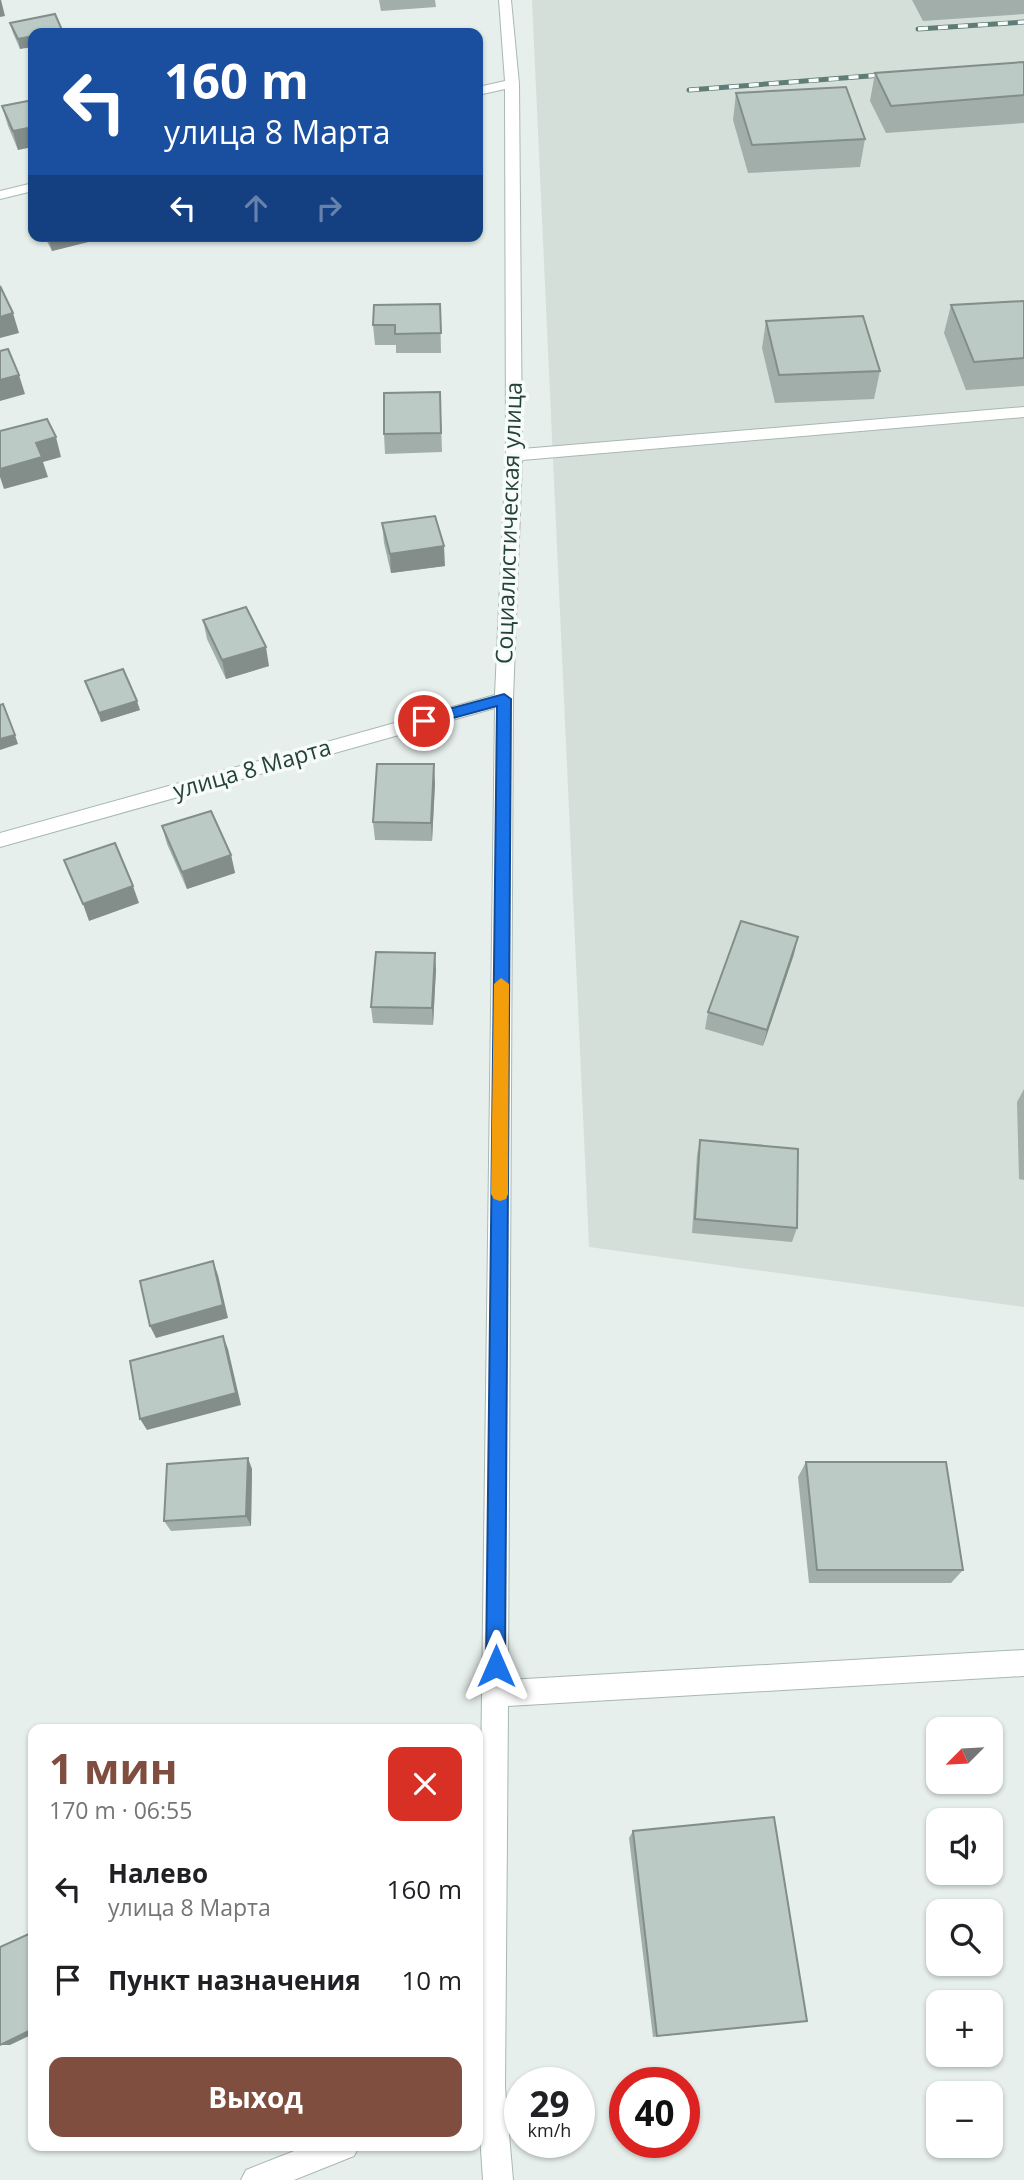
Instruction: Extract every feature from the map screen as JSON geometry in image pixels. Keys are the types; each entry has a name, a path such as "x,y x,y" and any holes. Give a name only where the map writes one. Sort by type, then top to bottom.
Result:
{"street":[{"name":"Социалистическая улица","path":"498,2180 484,2091 495,1694 504,699 514,455 512,84 505,0"},
{"path":"483,90 512,84"},
{"path":"0,195 28,188"},
{"path":"514,455 1024,412"},
{"name":"улица 8 Марта","path":"0,840 504,699"},
{"path":"495,1694 1024,1663"},
{"path":"256,2180 331,2151"}],"shaded area":[{"path":"532,0 1024,0 1024,1307 589,1247"}],"building":[{"path":"55,14 61,28 28,28 28,37 18,39 10,23"},
{"path":"1024,62 1024,95 891,106 875,73"},
{"path":"846,87 865,139 752,145 736,93"},
{"path":"28,101 28,128 13,131 2,106"},
{"path":"0,286 13,313 0,317"},
{"path":"1024,301 1024,358 974,362 951,305"},
{"path":"440,304 441,333 395,334 395,325 373,325 374,305"},
{"path":"863,316 880,371 779,375 766,321"},
{"path":"8,349 19,375 0,380 0,351"},
{"path":"440,392 441,433 384,434 384,393"},
{"path":"47,419 56,437 36,443 42,457 0,469 0,431"},
{"path":"435,516 444,546 390,554 382,523"},
{"path":"246,607 266,647 222,660 203,620"},
{"path":"123,669 137,701 99,713 85,681"},
{"path":"3,704 15,735 0,739 0,705"},
{"path":"377,764 434,764 431,823 373,822"},
{"path":"211,811 231,855 182,872 162,826"},
{"path":"115,843 133,886 83,904 64,860"},
{"path":"741,921 798,937 767,1030 708,1012"},
{"path":"376,952 435,953 432,1008 371,1007"},
{"path":"700,1140 798,1149 797,1228 695,1219"},
{"path":"213,1261 223,1305 150,1326 140,1281"},
{"path":"223,1336 236,1393 140,1419 130,1361"},
{"path":"248,1458 246,1516 164,1521 167,1464"},
{"path":"806,1462 946,1462 963,1570 817,1570"},
{"path":"774,1817 807,2021 657,2036 633,1831"},
{"path":"28,1934 28,2031 0,2045 0,1947"}],"railway":[{"path":"918,29 1024,22"},
{"path":"689,90 895,74"}],"slow traffic":[{"path":"500,1194 501,984"}],"route":[{"path":"424,721 504,699 496,1666"}]}
